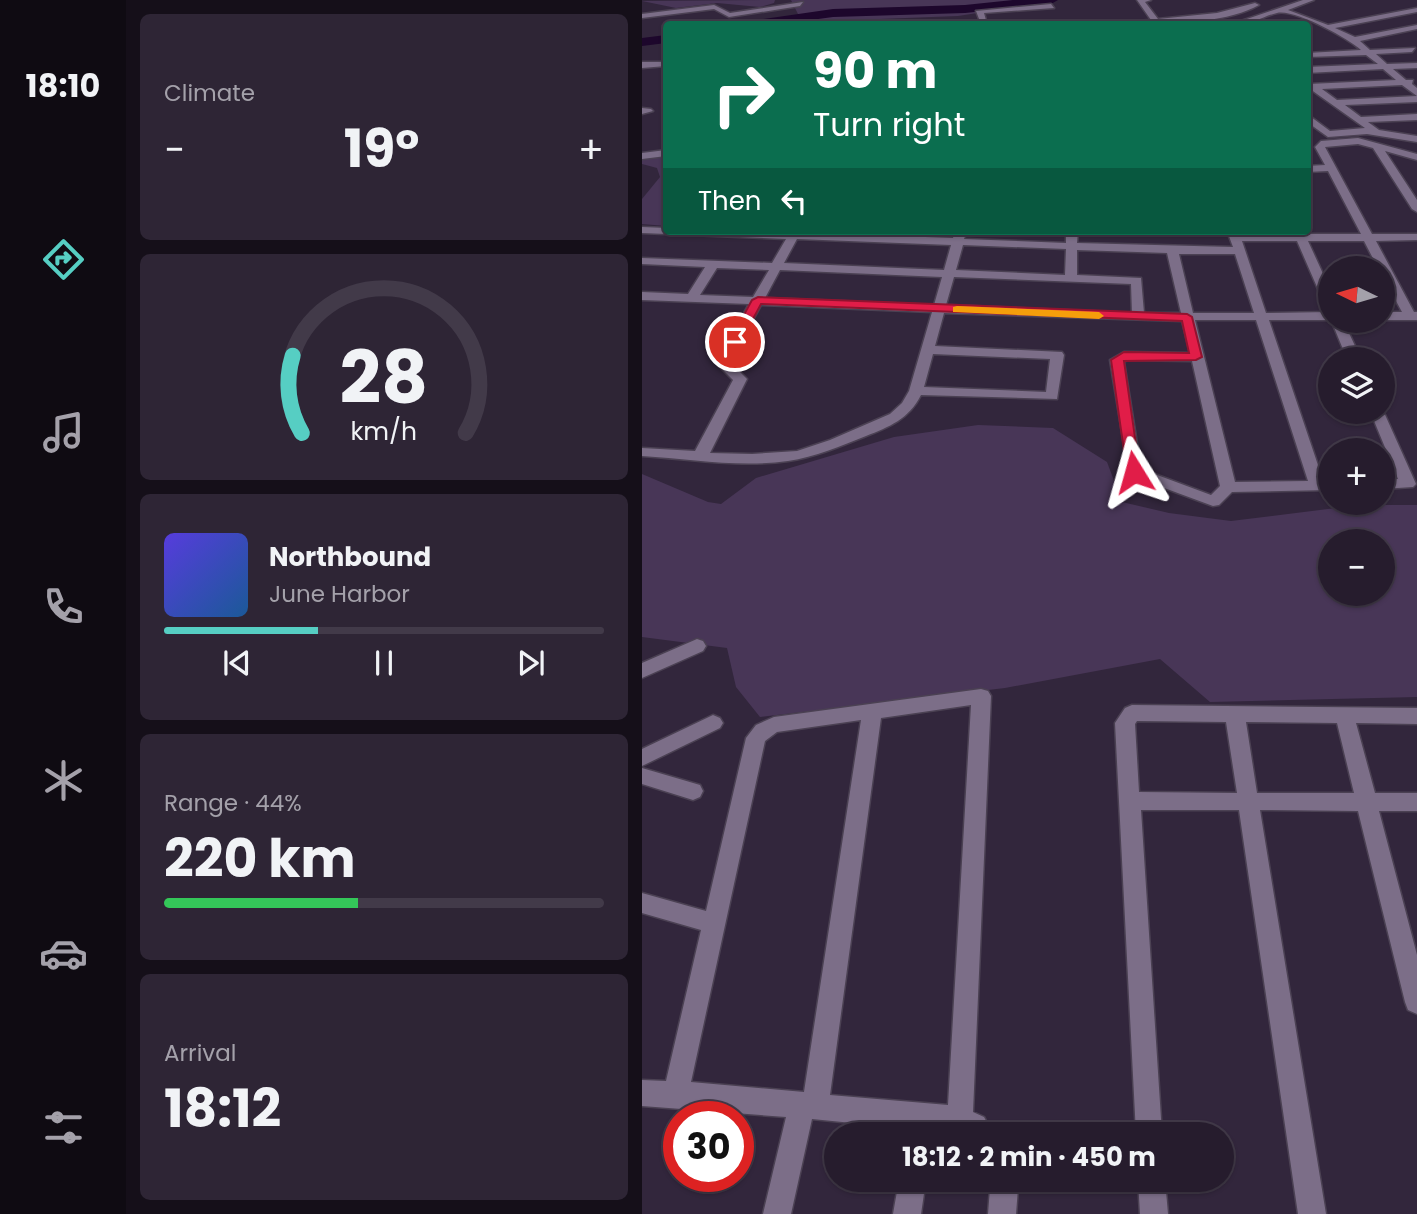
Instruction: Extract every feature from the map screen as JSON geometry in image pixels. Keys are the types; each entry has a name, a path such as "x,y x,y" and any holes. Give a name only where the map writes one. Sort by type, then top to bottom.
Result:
{"street":[{"path":"1147,0 1140,1 1155,21"},
{"path":"1241,0 1309,21"},
{"path":"1245,21 1310,0"},
{"path":"642,16 714,8 730,15 799,2 805,15"},
{"path":"1172,21 1234,13 1255,5"},
{"path":"983,21 980,11 1051,6"},
{"path":"1383,9 1396,14"},
{"path":"1328,27 1416,10"},
{"path":"1311,22 1354,40 1417,96"},
{"path":"1354,40 1417,27"},
{"path":"1311,55 1415,50"},
{"path":"642,65 663,64"},
{"path":"1311,70 1417,65"},
{"path":"1312,89 1417,81"},
{"path":"1312,89 1377,133"},
{"path":"1336,103 1417,96"},
{"path":"1360,120 1417,117"},
{"path":"1311,120 1328,134 1351,131 1417,139"},
{"path":"1395,316 1413,316 1320,147 1324,143 1358,141 1417,157"},
{"path":"1377,146 1417,209"},
{"path":"642,156 663,153"},
{"path":"1311,169 1331,168"},
{"path":"642,230 663,231"},
{"path":"1311,234 1417,237"},
{"path":"768,235 959,237 1071,248 1172,250 1289,235"},
{"path":"1071,235 1071,279"},
{"path":"1300,235 1318,275"},
{"path":"701,455 740,379 723,363 793,236"},
{"path":"642,452 765,458 810,452 887,423 911,404 959,237"},
{"path":"1236,240 1318,469"},
{"path":"1172,250 1228,487"},
{"path":"642,261 1137,281 1138,317"},
{"path":"692,298 713,264"},
{"path":"642,296 1138,317 1318,316"},
{"path":"916,391 1052,397 1057,355 927,350"},
{"path":"1196,357 1124,356 1117,360 1134,472 1212,501 1228,487 1318,485"},
{"path":"1395,453 1408,484 1395,484"},
{"path":"642,671 697,646"},
{"path":"676,1094 712,923 756,738 763,730 774,725 981,696 970,1122"},
{"path":"777,1214 809,1105 872,711"},
{"path":"1148,1122 1125,723 1132,713 1417,716"},
{"path":"1235,716 1312,1214"},
{"path":"1345,716 1417,1002"},
{"path":"642,758 713,723"},
{"path":"642,776 684,790 693,790"},
{"path":"1129,801 1417,802"},
{"path":"642,903 712,923"},
{"path":"643,1097 676,1094 809,1105 900,1122"},
{"path":"907,1214 911,1192"},
{"path":"1002,1214 1004,1192"},
{"path":"1152,1192 1154,1214"}],"shaded area":[{"path":"775,0 774,3 760,7 717,3 676,8 642,1"},
{"path":"791,0 1031,0 1029,5 958,16 802,21"},
{"path":"642,158 663,158 663,226 642,224 642,199 660,177 657,168 642,164"},
{"path":"978,425 1053,428 1107,462 1122,502 1169,513 1231,521 1318,510 1318,515 1395,515 1395,505 1417,505 1417,697 1210,702 1160,659 1005,688 760,717 736,687 727,648 642,637 642,474 708,502 721,504 756,478 894,437"}],"waterway":[{"path":"777,21 833,13 965,9 1051,0"},
{"path":"642,42 663,39"}],"slow traffic":[{"path":"957,310 1099,316"}],"route":[{"path":"735,342 758,300 1187,317 1196,357 1124,356 1117,360 1134,472"}]}
